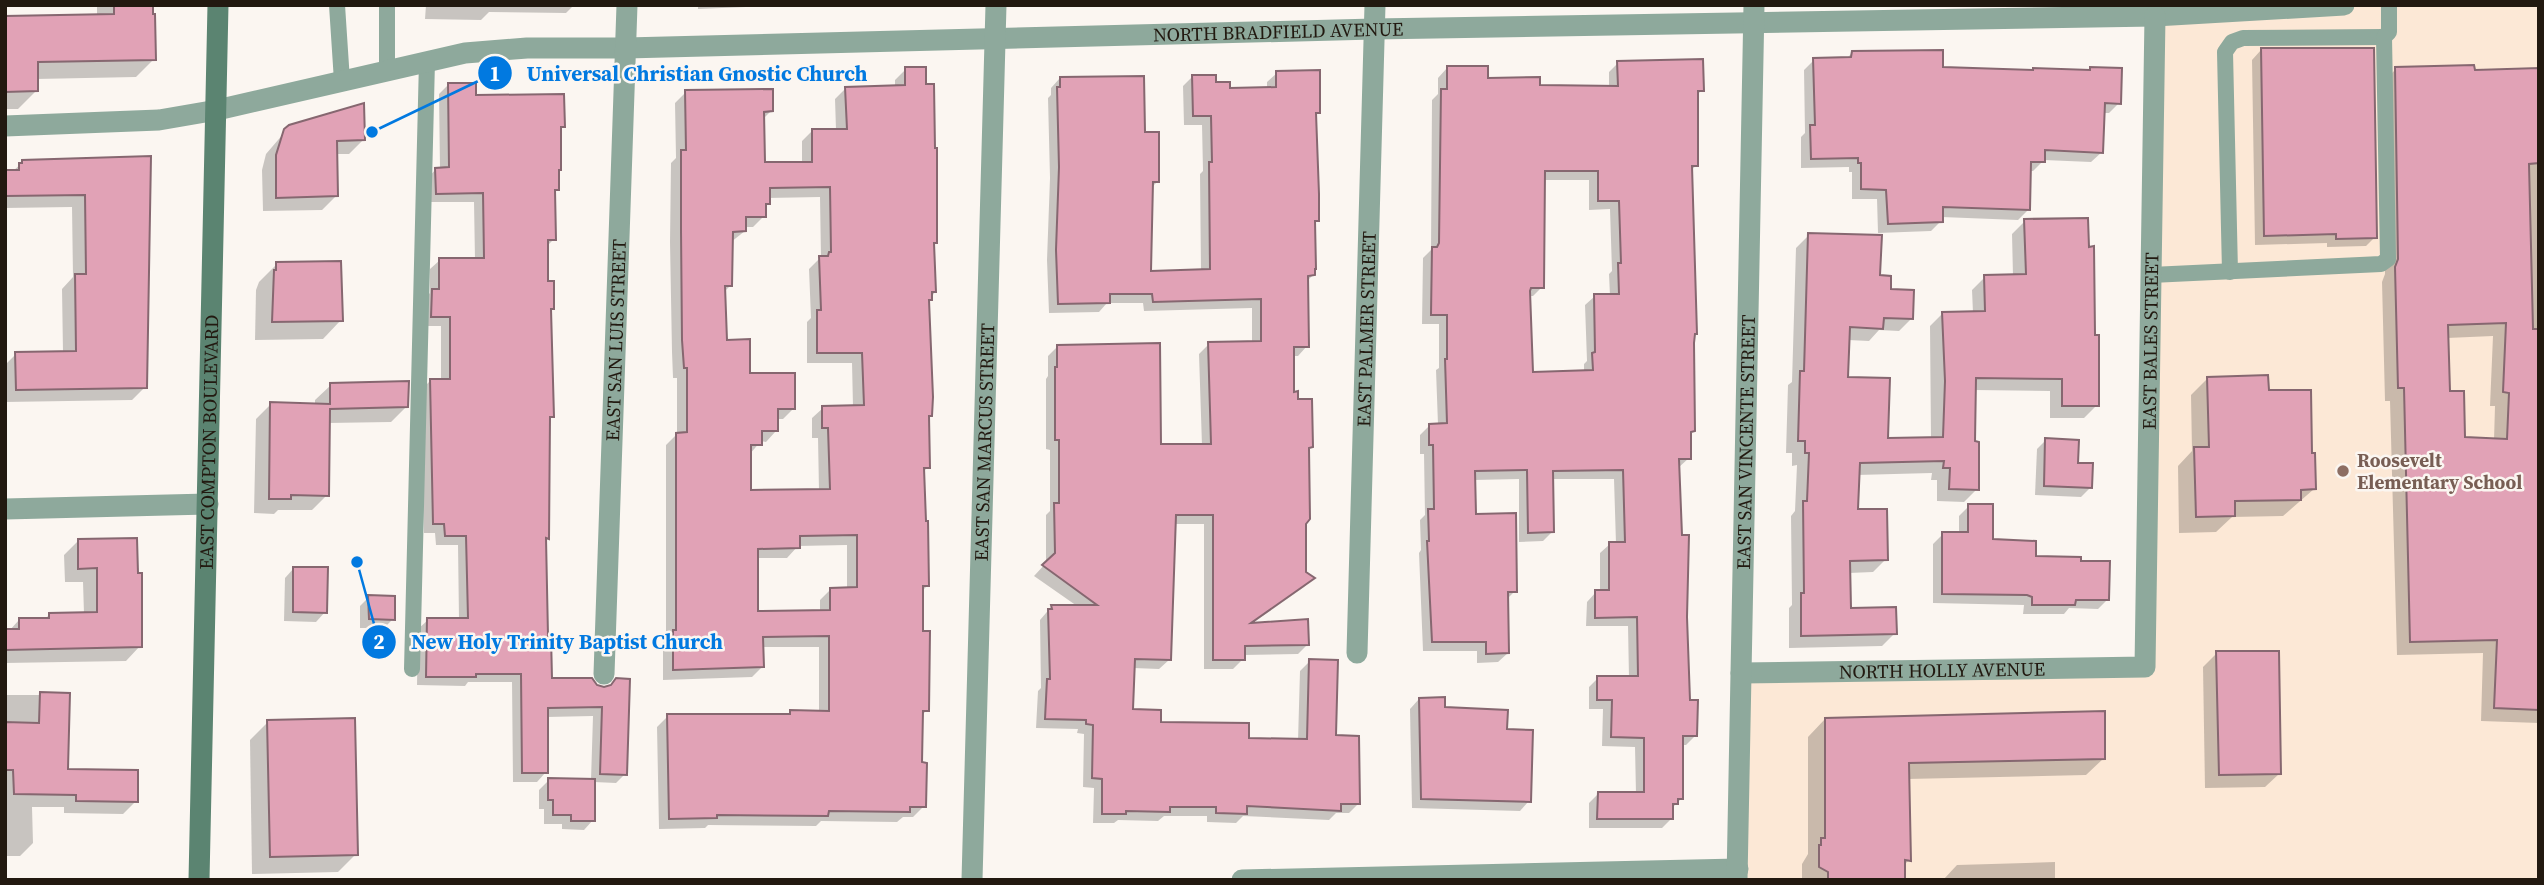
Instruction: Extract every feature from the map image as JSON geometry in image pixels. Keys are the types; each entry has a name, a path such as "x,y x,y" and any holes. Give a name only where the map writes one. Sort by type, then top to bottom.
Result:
{"main road":[{"name":"EAST COMPTON BOULEVARD","path":"199,880 218,5"}],"street":[{"name":"EAST SAN LUIS STREET","path":"604,674 627,5"},
{"name":"EAST SAN MARCUS STREET","path":"972,880 996,5"},
{"name":"EAST PALMER STREET","path":"1357,653 1375,5"},
{"name":"NORTH BRADFIELD AVENUE","path":"5,126 159,120 217,110 465,53 527,48 996,40 1374,29 1754,13 2155,16 2344,5"},
{"name":"EAST SAN VINCENTE STREET","path":"1737,874 1754,13"},
{"name":"EAST BALES STREET","path":"2145,667 2155,16"},
{"path":"5,509 208,504"},
{"name":"NORTH HOLLY AVENUE","path":"1741,673 2145,667"},
{"path":"1242,880 1737,874"}],"lane":[{"path":"337,5 342,80"},
{"path":"387,5 387,71"},
{"path":"2230,272 2225,52 2232,42 2242,38 2384,37 2389,32 2389,5"},
{"path":"2151,275 2381,264 2388,259 2384,37"},
{"path":"412,669 427,61"}],"shaded area":[{"name":"Roosevelt Elementary School","path":"2344,5 2539,5 2539,880 1737,880 1741,673 2145,666 2155,16"}],"building":[{"path":"114,5 153,5 156,60 38,62 38,91 5,92 5,16 114,14"},
{"path":"2261,48 2374,48 2377,238 2336,239 2336,234 2264,236"},
{"path":"1943,50 1943,67 2033,70 2122,68 2121,104 2105,103 2103,153 2045,150 2045,162 2031,162 2030,210 1943,207 1943,222 1888,224 1886,190 1861,189 1861,163 1858,163 1858,158 1811,159 1810,125 1815,125 1813,58 1851,57 1852,51"},
{"path":"1703,59 1704,91 1698,91 1698,166 1692,166 1697,334 1694,343 1695,431 1691,432 1691,459 1679,459 1682,535 1689,535 1687,617 1690,700 1698,700 1697,736 1683,736 1683,799 1678,799 1678,804 1673,804 1673,819 1597,819 1598,792 1644,792 1644,738 1611,737 1612,700 1597,700 1597,676 1638,676 1637,617 1595,618 1595,590 1609,590 1609,542 1625,542 1623,470 1553,471 1554,532 1528,533 1527,470 1475,471 1476,514 1516,513 1517,592 1508,592 1509,653 1486,654 1486,642 1432,642 1427,541 1428,509 1434,509 1433,445 1429,445 1429,424 1447,423 1447,315 1431,315 1432,247 1437,247 1439,243 1441,89 1447,89 1447,66 1488,66 1488,78 1540,77 1540,85 1618,86 1617,61","holes":["1545,171 1598,171 1598,201 1619,201 1619,294 1594,294 1593,370 1533,372 1530,291 1531,288 1544,288"]},
{"path":"2474,65 2475,70 2539,68 2539,163 2529,164 2533,329 2539,329 2539,710 2494,708 2497,640 2410,642 2404,388 2398,388 2395,67","holes":["2506,323 2503,392 2509,393 2507,439 2465,437 2464,391 2450,391 2448,325"]},
{"path":"905,67 926,67 926,84 934,84 937,148 937,243 934,243 936,292 932,292 932,300 929,300 933,397 932,416 929,416 930,468 924,468 929,586 923,586 923,631 930,631 929,711 923,711 922,762 927,763 926,807 910,807 910,812 829,811 828,816 717,815 717,818 669,819 667,714 790,714 790,710 829,711 829,636 763,637 764,667 673,670 673,630 676,630 676,433 687,432 687,368 684,368 682,340 681,230 681,150 686,150 685,90 773,89 773,111 764,112 765,162 812,162 812,129 847,129 845,87 905,85","holes":["830,187 831,252 828,256 819,256 821,310 817,310 817,353 862,353 864,405 822,406 822,428 828,428 830,489 751,490 751,445 762,445 762,431 778,431 778,409 795,409 795,373 750,373 750,339 727,340 725,286 732,286 733,232 746,231 746,217 766,217 766,204 770,204 770,188","857,535 857,587 830,588 830,610 758,611 758,549 800,548 800,536"]},
{"path":"1320,70 1320,113 1316,113 1319,221 1315,221 1315,275 1308,276 1309,347 1294,347 1294,392 1298,391 1298,399 1312,399 1313,447 1309,448 1310,519 1306,524 1306,572 1315,578 1251,623 1308,619 1309,645 1245,646 1245,660 1213,660 1213,515 1176,515 1171,660 1135,659 1133,709 1161,710 1161,722 1249,723 1249,738 1307,739 1309,659 1338,660 1336,735 1359,736 1360,804 1341,804 1341,811 1247,806 1247,814 1216,813 1216,807 1170,807 1170,812 1126,811 1126,814 1102,814 1102,779 1092,778 1093,725 1086,724 1086,720 1045,719 1047,679 1050,679 1048,609 1052,609 1051,605 1097,605 1042,565 1055,553 1054,503 1059,503 1059,440 1055,440 1057,345 1160,343 1161,444 1211,444 1208,342 1261,341 1261,299 1153,302 1152,294 1110,294 1110,303 1058,304 1057,87 1060,87 1060,77 1144,76 1145,132 1159,132 1159,182 1153,182 1151,271 1210,269 1211,116 1193,116 1192,75 1216,75 1216,82 1230,82 1230,88 1276,87 1276,71"},
{"path":"448,83 476,83 476,95 564,94 565,127 561,127 561,170 559,190 555,190 556,240 548,240 548,281 554,281 554,309 551,309 554,417 550,417 549,539 546,538 548,636 551,636 552,678 592,678 597,685 604,687 611,685 616,678 630,679 627,775 600,774 602,707 548,708 548,773 522,773 521,674 426,677 427,618 468,618 466,536 445,536 444,524 433,524 430,379 450,379 450,317 431,317 432,289 439,289 439,258 484,258 483,193 436,194 435,168 449,167"},
{"path":"364,103 365,140 337,141 338,196 276,198 276,155 284,129 289,125"},
{"path":"151,156 147,388 16,390 15,352 76,351 75,274 86,274 85,195 5,196 5,170 19,170 22,160"},
{"path":"2088,218 2089,247 2094,246 2095,335 2099,335 2099,406 2062,406 2062,379 1976,378 1975,441 1979,442 1979,490 1949,489 1950,468 1943,468 1944,461 1860,463 1858,509 1887,509 1888,560 1850,561 1851,608 1896,607 1897,634 1801,636 1801,593 1804,593 1803,501 1807,501 1809,453 1805,453 1805,441 1798,441 1800,371 1804,371 1808,233 1882,235 1880,275 1891,276 1891,289 1914,290 1913,319 1884,318 1883,329 1850,327 1848,377 1890,378 1888,438 1943,437 1945,381 1942,312 1985,311 1984,275 2026,274 2024,219"},
{"path":"341,261 343,321 272,322 276,262"},
{"path":"2268,375 2269,390 2311,390 2312,453 2315,453 2316,489 2301,490 2301,500 2235,501 2235,516 2196,517 2194,447 2209,447 2207,377"},
{"path":"409,381 408,407 330,409 329,496 291,495 291,499 269,499 270,402 330,404 330,383"},
{"path":"2045,438 2079,440 2078,463 2093,463 2092,488 2044,486"},
{"path":"1968,504 1993,504 1993,539 2036,541 2036,556 2110,561 2109,600 2076,600 2075,605 2032,605 2032,597 2027,595 1942,594 1942,532 1968,532"},
{"path":"137,538 138,573 142,573 142,647 5,650 5,629 19,629 19,618 49,618 49,613 97,612 97,568 78,569 78,539"},
{"path":"293,567 328,567 327,613 293,612"},
{"path":"368,595 395,596 395,620 369,619"},
{"path":"2216,651 2279,651 2281,774 2219,775"},
{"path":"40,692 70,693 68,769 138,770 138,802 76,801 76,795 14,794 13,770 5,770 5,722 39,723"},
{"path":"1445,697 1445,707 1508,710 1507,729 1533,730 1531,802 1421,799 1419,698"},
{"path":"2105,711 2105,759 1909,763 1911,861 1905,860 1905,880 1828,880 1828,872 1819,867 1819,845 1821,838 1825,838 1825,718"},
{"path":"355,718 358,855 270,857 267,720"},
{"path":"548,778 595,779 595,821 571,821 571,815 553,815 553,800 548,800"}],"place":[{"name":"Universal Christian Gnostic Church","path":"372,132"},
{"name":"Roosevelt Elementary School","path":"2343,471"},
{"name":"New Holy Trinity Baptist Church","path":"357,562"}]}
